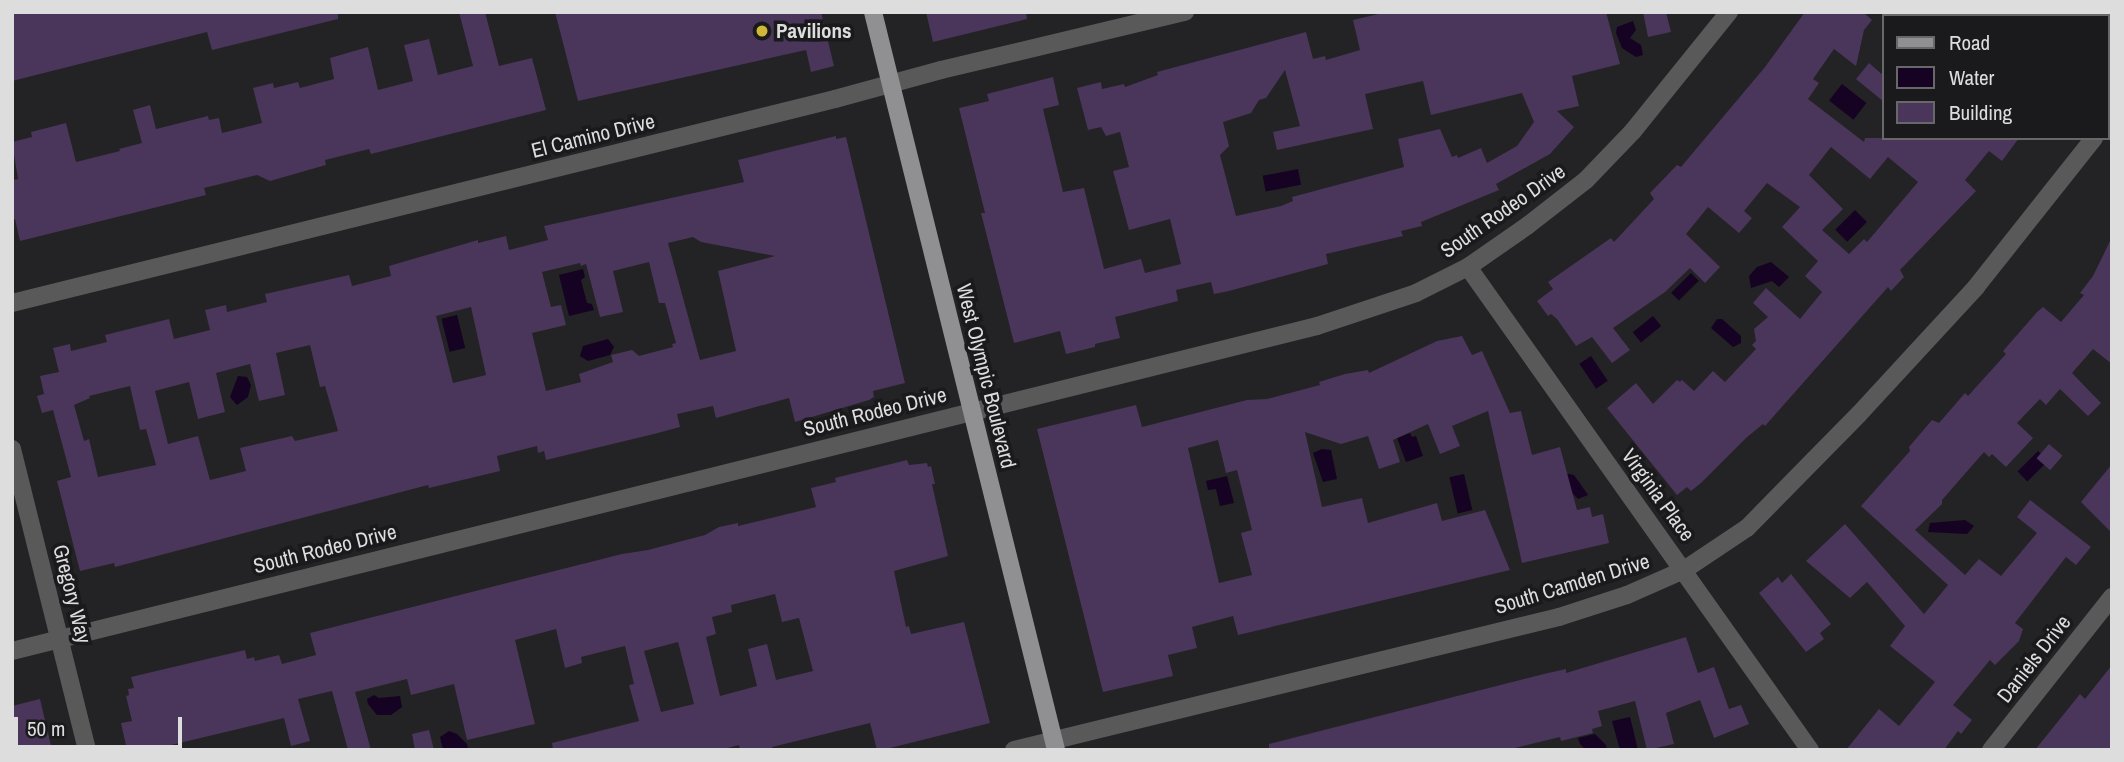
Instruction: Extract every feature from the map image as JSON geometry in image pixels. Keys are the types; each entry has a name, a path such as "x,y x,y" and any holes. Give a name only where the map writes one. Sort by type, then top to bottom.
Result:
{"main road":[{"name":"West Olympic Boulevard","path":"873,12 1054,745"}],"street":[{"name":"El Camino Drive","path":"12,303 1185,12"},
{"name":"South Rodeo Drive","path":"12,651 1317,326 1416,293 1468,267 1528,226 1586,180 1633,131 1729,12"},
{"name":"South Camden Drive","path":"1014,750 1054,745 1559,617 1627,595 1685,570 1747,528 1859,414 1976,287 2092,140"},
{"name":"Virginia Place","path":"1468,267 1810,750"},
{"name":"Gregory Way","path":"12,449 87,750"},
{"name":"Daniels Drive","path":"1992,750 2112,597"}],"water":[{"path":"1633,21 1636,30 1630,38 1641,45 1643,55 1636,57 1622,48 1616,33 1617,27"},
{"path":"1842,84 1866,103 1853,120 1829,101"},
{"path":"1298,169 1301,185 1266,192 1263,176"},
{"path":"1855,210 1867,222 1847,242 1835,230"},
{"path":"1771,262 1789,277 1779,287 1772,281 1751,288 1749,276 1757,267"},
{"path":"583,269 585,277 581,280 587,303 592,304 594,310 569,316 559,275"},
{"path":"1691,273 1699,281 1679,301 1671,293"},
{"path":"457,315 465,348 450,352 441,319"},
{"path":"1653,316 1661,326 1641,342 1633,332"},
{"path":"1717,319 1722,319 1741,336 1741,343 1733,347 1711,328"},
{"path":"608,339 614,347 610,355 588,361 580,356 583,346"},
{"path":"1591,356 1608,381 1596,389 1579,364"},
{"path":"238,376 247,377 251,385 248,397 237,405 230,397"},
{"path":"1410,433 1412,437 1416,436 1423,456 1406,462 1397,438"},
{"path":"1322,449 1331,450 1337,479 1323,482 1313,453"},
{"path":"2038,451 2048,461 2027,481 2017,472"},
{"path":"1464,474 1472,510 1458,513 1449,477"},
{"path":"1560,475 1574,475 1588,495 1578,499 1569,490"},
{"path":"1227,476 1234,503 1220,506 1216,489 1208,490 1206,481"},
{"path":"1965,520 1974,526 1967,534 1928,532 1930,523"},
{"path":"374,695 379,698 400,696 402,707 391,715 377,715 367,699"},
{"path":"1630,717 1638,750 1620,750 1612,721"},
{"path":"449,731 457,734 467,744 468,750 443,749 440,737"},
{"path":"1595,734 1606,745 1607,750 1586,750 1580,744 1578,738"}],"building":[{"path":"12,12 338,12 338,19 212,50 207,32 12,81"},
{"path":"459,12 485,12 499,66 532,58 546,110 371,154 369,149 325,160 326,165 270,181 257,175 204,188 206,195 20,241 15,219 12,220 12,180 18,179 12,142 32,137 31,132 66,123 76,162 142,143 133,110 150,105 156,129 208,116 209,120 219,118 222,133 262,123 253,88 273,83 274,88 298,82 300,88 334,79 330,58 368,47 378,90 413,81 404,45 429,39 438,75 473,66"},
{"path":"555,12 821,12 834,66 811,72 806,50 578,101"},
{"path":"926,12 1026,12 1027,19 933,42"},
{"path":"1387,12 1606,12 1620,64 1572,76 1579,106 1557,111 1574,127 1550,154 1496,184 1499,190 1421,222 1422,226 1401,231 1403,236 1326,254 1328,264 1229,291 1214,294 1211,282 1176,290 1178,301 1115,317 1120,338 1095,344 1095,347 1066,354 1060,331 1014,343 981,213 985,213 959,108 989,101 987,94 1053,77 1059,105 1043,109 1063,192 1084,188 1104,269 1141,259 1145,273 1181,264 1170,219 1129,230 1113,171 1129,167 1120,132 1106,136 1101,127 1088,130 1077,88 1101,82 1102,89 1124,84 1125,87 1158,75 1157,72 1306,32 1313,59 1325,56 1326,60 1360,50 1353,20","holes":["1285,70 1300,126 1273,132 1277,150 1373,129 1365,94 1423,81 1431,115 1522,93 1534,122 1517,146 1487,163 1481,148 1458,158 1457,155 1452,157 1440,129 1398,139 1404,167 1292,197 1293,201 1281,206 1236,216 1220,155 1229,146 1223,122 1251,113 1259,100 1266,98"]},
{"path":"1643,12 1666,12 1671,32 1648,37"},
{"path":"1805,12 1863,12 1872,20 1864,30 1856,66 1834,49 1813,79 1819,83 1808,99 1864,142 1865,138 2018,140 2002,161 1989,151 1965,180 1976,191 1900,270 1904,277 1891,291 1888,287 1765,426 1763,424 1746,438 1691,491 1687,487 1677,495 1607,408 1636,383 1653,404 1677,380 1682,380 1694,391 1713,371 1725,382 1756,349 1752,345 1756,341 1754,329 1768,317 1753,303 1766,288 1800,319 1822,292 1805,276 1818,261 1782,227 1800,207 1767,183 1744,211 1752,218 1739,233 1708,207 1686,234 1720,267 1705,283 1690,268 1665,292 1613,328 1630,350 1612,363 1592,337 1576,346 1557,319 1551,314 1548,316 1537,301 1553,289 1548,282 1611,238 1614,242 1654,199 1650,193 1677,165 1681,167 1765,67","holes":["1831,147 1870,179 1888,157 1918,182 1867,242 1864,239 1849,254 1822,230 1843,209 1809,175"]},
{"path":"1869,63 1882,74 1882,100 1856,79"},
{"path":"836,136 836,139 846,137 905,383 873,391 874,397 869,400 795,422 789,398 716,418 713,406 677,414 680,427 654,434 546,460 544,451 538,453 537,446 497,456 500,471 429,488 428,485 115,567 114,563 80,571 57,481 71,477 53,410 42,413 37,396 44,394 40,376 59,372 53,348 70,344 71,351 107,342 105,335 169,319 174,339 210,330 205,310 226,305 227,312 267,302 265,294 349,275 352,286 391,276 389,266 478,240 478,243 506,236 509,250 548,240 544,226 744,182 738,160","holes":["693,237 701,242 775,256 718,271 736,351 700,360 668,243","649,262 659,303 665,303 676,343 672,344 673,347 639,356 632,350 611,355 613,362 579,374 581,382 546,391 532,333 566,325 561,305 551,307 542,272 586,264 600,317 623,312 613,271","471,307 486,375 453,383 436,316","310,345 320,387 325,386 338,431 295,441 292,436 240,448 246,471 210,480 198,436 168,444 155,391 189,382 198,419 225,412 216,373 250,364 259,401 285,395 276,353","130,386 140,430 146,429 156,465 98,477 89,439 84,441 74,405 90,398 89,396"]},
{"path":"2112,237 2112,364 2093,349 2072,373 2101,403 2088,416 2060,389 2046,405 2040,399 2017,423 2033,438 2006,467 1992,454 1989,457 1984,452 1942,500 1942,504 1915,530 1965,575 1979,559 2001,576 2037,533 2017,517 2030,500 2091,547 2076,565 2066,557 2015,623 2023,629 2019,641 1995,665 1990,660 1953,705 1972,720 1961,734 1958,731 1944,750 1846,750 1879,709 1899,726 1935,682 1890,646 1905,626 1867,582 1850,598 1806,561 1845,524 1924,614 1948,585 1861,506 1910,451 1909,447 1932,420 1939,423 1965,393 1968,396 2006,354 2003,351 2037,312 2043,307 2061,322 2084,295 2080,293 2093,276"},
{"path":"1462,336 1472,355 1482,351 1510,413 1521,411 1532,455 1560,447 1577,510 1590,507 1592,517 1603,514 1609,543 1522,563 1488,411 1452,426 1460,446 1440,454 1428,424 1393,440 1400,462 1379,469 1368,436 1341,444 1305,432 1322,507 1362,498 1368,523 1437,503 1442,521 1485,510 1510,570 1238,635 1233,616 1192,627 1197,648 1168,655 1173,676 1103,692 1037,429 1136,405 1142,427 1247,400 1267,399 1320,385 1319,382 1345,374 1368,370 1369,373 1437,341","holes":["1218,440 1226,473 1237,470 1252,530 1241,533 1252,575 1219,583 1188,448"]},
{"path":"2049,444 2063,456 2050,470 2037,458"},
{"path":"907,460 909,465 927,463 928,467 931,466 935,484 932,484 948,556 894,571 906,627 909,626 911,634 964,622 990,723 882,750 877,750 870,723 772,747 773,750 740,750 739,745 720,750 553,750 552,743 639,721 629,685 634,684 625,646 581,657 582,663 565,668 556,629 515,640 535,724 467,740 454,684 411,695 407,679 355,692 371,750 348,750 332,691 298,699 310,741 291,746 284,718 167,746 168,750 127,750 121,723 132,721 126,696 129,695 128,689 134,688 131,677 245,650 247,659 254,657 255,661 279,655 282,664 316,655 310,633 622,554 648,550 705,535 719,527 738,523 738,526 816,507 811,488 836,482 835,478","holes":["775,594 782,622 799,618 813,671 776,680 767,644 748,649 757,686 720,696 706,637 716,634 712,617 732,612 731,605","678,642 694,704 661,712 644,651"]},
{"path":"2112,464 2112,533 2081,502"},
{"path":"1791,574 1831,624 1820,633 1824,639 1806,652 1759,593 1778,577 1782,583"},
{"path":"1686,637 1698,673 1714,667 1729,709 1741,705 1749,724 1714,738 1700,700 1666,713 1674,744 1647,750 1635,701 1598,711 1602,726 1592,729 1593,733 1561,741 1560,737 1507,750 1269,750 1269,744 1548,673 1566,669 1566,673"},
{"path":"2112,665 2112,750 2035,750 2080,694 2085,699"},
{"path":"40,699 52,750 12,750 12,706"},
{"path":"429,730 434,750 415,750 412,734"}],"place":[{"name":"Pavilions","path":"762,31"}]}
